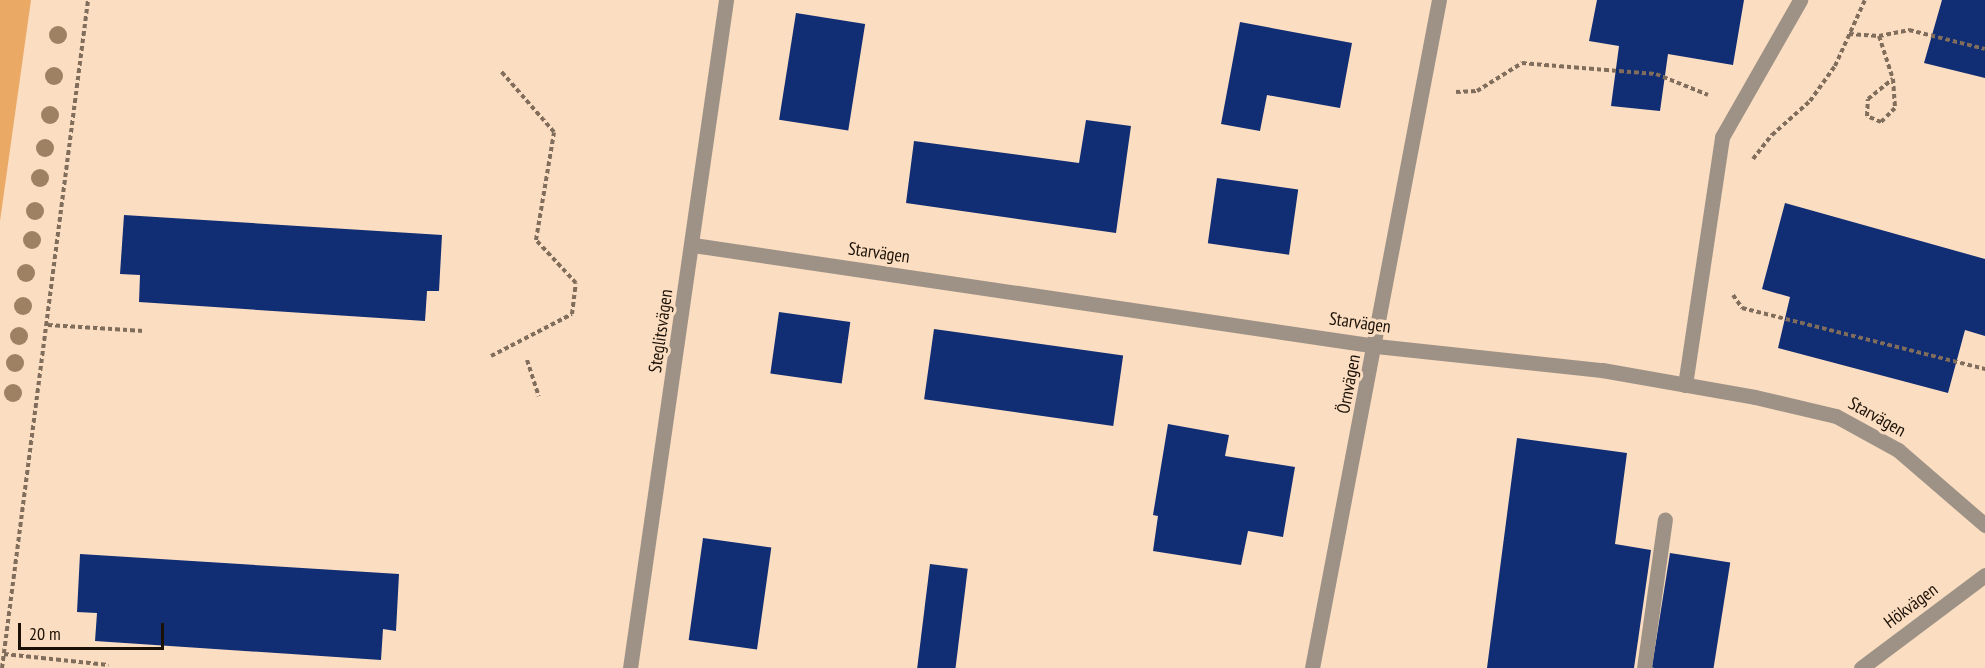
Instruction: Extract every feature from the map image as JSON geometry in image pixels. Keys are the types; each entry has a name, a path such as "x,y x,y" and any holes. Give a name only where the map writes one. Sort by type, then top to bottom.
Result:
{"street":[{"name":"Steglitsvägen","path":"630,668 693,245 726,0"},
{"name":"Örnvägen","path":"1312,668 1376,346 1438,0"},
{"path":"1685,385 1722,137 1800,0"},
{"name":"Starvägen","path":"693,245 1376,346 1602,370 1836,416 1898,450 1985,525"},
{"path":"1644,668 1665,519"},
{"name":"Hökvägen","path":"1861,668 1985,575"}],"path":[{"path":"2,668 48,325 88,0"},
{"path":"1746,168 1772,135 1810,101 1835,66 1865,0"},
{"path":"1849,34 1879,36 1909,30 1985,49"},
{"path":"1879,36 1893,79 1895,108 1881,122 1867,116 1868,99 1893,79"},
{"path":"1422,93 1477,91 1522,63 1656,74 1738,107"},
{"path":"491,356 572,314 576,283 536,240 554,132 500,70"},
{"path":"1702,259 1742,308 1985,369"},
{"path":"48,325 144,331"},
{"path":"527,360 539,396"},
{"path":"4,654 108,665"}],"shaded area":[{"path":"0,0 31,0 0,221"}],"building":[{"path":"1597,0 1744,0 1733,65 1668,54 1660,111 1611,106 1619,46 1589,41"},
{"path":"1942,0 1985,0 1985,78 1924,63"},
{"path":"796,13 865,24 848,131 779,120"},
{"path":"1240,22 1352,43 1340,108 1267,95 1260,131 1221,124"},
{"path":"1086,120 1131,126 1116,233 906,203 914,141 1079,163"},
{"path":"1217,178 1298,189 1289,255 1208,243"},
{"path":"1785,203 1985,259 1985,336 1965,330 1948,393 1778,348 1790,297 1762,289"},
{"path":"124,215 442,235 439,291 427,291 425,321 139,302 140,275 120,274"},
{"path":"779,312 850,322 842,383 770,373"},
{"path":"934,329 1123,356 1113,426 924,399"},
{"path":"1168,424 1229,435 1225,456 1295,467 1283,537 1248,531 1241,565 1153,551 1158,516 1153,515"},
{"path":"1517,438 1627,453 1615,544 1651,550 1634,668 1487,668"},
{"path":"703,538 771,548 757,650 689,640"},
{"path":"1670,553 1730,563 1714,668 1652,668"},
{"path":"80,554 399,574 396,631 383,629 381,660 95,641 97,613 77,612"},
{"path":"930,564 968,569 956,668 917,668"}]}
